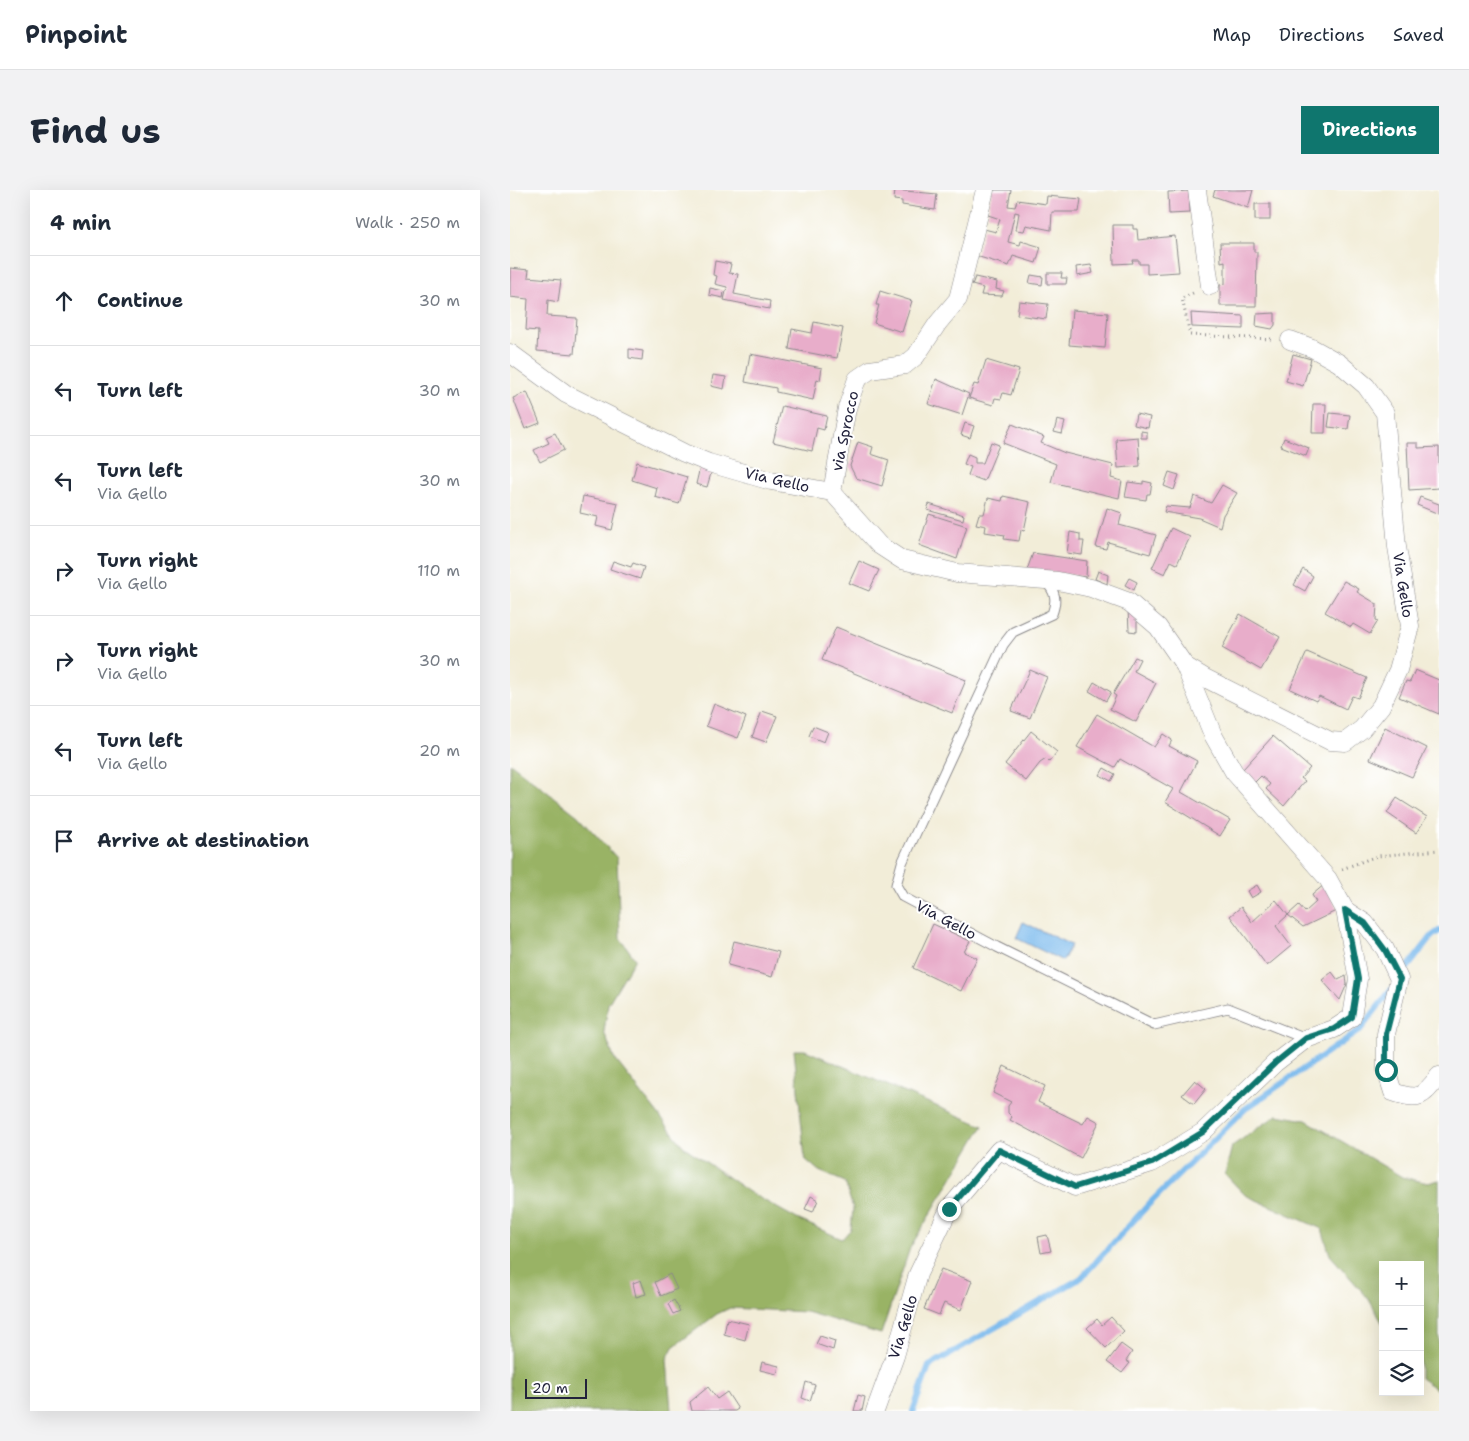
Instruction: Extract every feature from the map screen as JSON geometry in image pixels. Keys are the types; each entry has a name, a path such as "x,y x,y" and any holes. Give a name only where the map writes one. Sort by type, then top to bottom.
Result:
{"street":[{"name":"via Sprocco","path":"832,492 847,408 857,379 870,370 905,365 916,356 938,323 958,299 985,190"},
{"path":"1197,190 1210,286"},
{"name":"Via Gello","path":"1185,666 1330,741 1345,742 1362,729 1381,706 1398,670 1410,626 1397,547 1384,412 1366,386 1339,363 1312,348 1290,340"},
{"name":"Via Gello","path":"510,353 566,394 684,453 709,463 771,481 832,492 879,544 902,560 957,573 1044,581 1091,588 1129,602 1158,627 1185,666 1213,735 1234,772 1328,880 1345,910 1358,979 1352,1017 1334,1029 1306,1038 1275,1063 1203,1132 1152,1163 1075,1187 999,1150 949,1209 918,1274 876,1411"},
{"path":"1345,910 1365,923 1385,950 1396,972 1386,1034 1386,1070 1393,1092 1411,1098 1423,1096 1439,1076"}],"lane":[{"name":"Via Gello","path":"1044,581 1055,594 1056,603 1052,614 1013,632 1003,646 902,863 896,884 903,897 997,947 1154,1025 1228,1008 1306,1038"}],"path":[{"path":"1210,286 1182,298 1190,335 1290,340"},
{"path":"1328,880 1346,865 1376,856 1439,850"}],"green space":[{"path":"510,763 578,816 617,858 620,938 635,959 608,1004 604,1032 614,1058 683,1146 749,1192 797,1219 842,1239 851,1229 853,1209 845,1182 819,1171 805,1159 794,1050 805,1050 983,1126 910,1248 881,1334 806,1312 730,1308 717,1314 673,1347 667,1359 671,1411 510,1411"},
{"path":"1277,1115 1306,1120 1402,1177 1428,1183 1439,1180 1439,1391 1424,1381 1424,1261 1379,1261 1379,1317 1368,1298 1330,1255 1322,1229 1245,1195 1225,1174 1232,1146"}],"water":[{"path":"1023,922 1071,945 1063,961 1016,938"}],"building":[{"path":"895,190 937,194 935,210 902,205 902,201 894,200"},
{"path":"992,190 1011,190 1008,206 1015,207 1017,200 1046,204 1047,196 1081,199 1079,212 1052,212 1051,230 1026,225 1024,231 1016,230 1019,213 1015,212 1008,242 1020,245 1021,241 1041,247 1036,263 1013,256 1009,266 976,256 984,229 996,232 1000,219 988,215"},
{"path":"1215,190 1253,190 1248,208 1213,196"},
{"path":"1189,191 1190,213 1169,214 1168,192"},
{"path":"1255,204 1270,204 1270,220 1255,220"},
{"path":"1113,225 1133,225 1133,229 1137,229 1138,240 1175,236 1179,272 1147,274 1147,264 1139,264 1139,260 1132,260 1133,263 1114,264"},
{"path":"1220,243 1254,243 1254,252 1257,252 1256,306 1220,306 1220,285 1225,284 1225,261 1221,262"},
{"path":"715,261 731,264 729,273 738,274 734,294 770,301 769,309 724,300 727,287 715,284 717,276 713,275"},
{"path":"1091,265 1093,273 1077,276 1076,267"},
{"path":"510,268 529,270 528,277 561,280 558,302 548,300 547,316 577,318 574,354 537,351 538,331 526,330 528,299 510,297"},
{"path":"1047,273 1062,273 1061,278 1067,278 1066,284 1047,284"},
{"path":"1031,275 1043,277 1042,285 1029,283"},
{"path":"975,277 997,282 996,289 1004,291 1002,296 981,295 983,288 972,285"},
{"path":"710,288 724,291 723,298 709,295"},
{"path":"880,291 912,301 902,332 874,323 879,305 876,305"},
{"path":"1019,301 1048,304 1046,319 1017,315"},
{"path":"1072,310 1108,313 1105,348 1069,345"},
{"path":"1191,313 1243,316 1243,329 1192,327"},
{"path":"1275,313 1275,325 1272,329 1256,326 1257,314"},
{"path":"814,322 843,328 837,358 789,349 792,329 812,333"},
{"path":"629,349 643,351 642,360 629,358"},
{"path":"750,354 822,368 820,380 817,379 813,400 776,392 776,388 745,382"},
{"path":"1293,354 1311,359 1303,386 1286,381"},
{"path":"986,360 1019,370 1011,395 1003,393 1001,399 995,398 993,405 969,398 974,384 978,385"},
{"path":"713,375 726,377 724,389 711,386"},
{"path":"936,379 969,394 962,415 928,404"},
{"path":"527,392 540,423 525,429 513,398"},
{"path":"1313,404 1326,404 1325,433 1312,433"},
{"path":"782,406 827,416 824,430 817,428 812,451 773,442"},
{"path":"1330,413 1350,415 1348,429 1328,427"},
{"path":"1136,414 1150,417 1148,428 1134,425"},
{"path":"1057,420 1065,422 1062,434 1054,432"},
{"path":"965,423 974,426 970,438 961,435"},
{"path":"1012,424 1044,437 1041,443 1065,453 1113,465 1111,478 1122,481 1119,498 1051,482 1056,464 1003,443"},
{"path":"1141,431 1147,432 1147,438 1141,438"},
{"path":"555,433 564,450 540,462 534,450 549,443 546,437"},
{"path":"1138,437 1140,466 1118,468 1116,439"},
{"path":"1284,438 1309,448 1306,456 1281,446"},
{"path":"858,442 873,447 871,454 889,460 882,486 856,478 850,466"},
{"path":"991,442 999,445 984,481 968,475 971,467 964,464 968,454 975,457 975,463 983,463"},
{"path":"1407,443 1418,443 1418,448 1439,447 1439,488 1409,490"},
{"path":"637,462 687,477 679,504 655,497 657,488 632,480"},
{"path":"700,467 712,470 707,487 696,484"},
{"path":"1169,472 1179,475 1174,490 1164,486"},
{"path":"1143,481 1152,483 1150,494 1147,494 1146,500 1125,497 1128,482 1143,484"},
{"path":"1222,485 1237,493 1223,515 1220,527 1199,518 1164,512 1166,506 1190,508 1194,496 1211,503"},
{"path":"583,496 618,503 612,530 596,526 598,517 580,513"},
{"path":"1003,496 1030,502 1024,531 1021,530 1019,541 1004,539 1005,535 985,532 986,526 976,524 979,514 984,514 988,498 1002,501"},
{"path":"1420,497 1439,504 1439,514 1417,505"},
{"path":"929,504 964,515 963,520 927,510"},
{"path":"1107,508 1122,513 1119,525 1156,535 1150,554 1108,542 1106,549 1096,547"},
{"path":"929,514 967,526 957,559 919,545"},
{"path":"1171,528 1190,537 1177,564 1171,561 1165,574 1152,568"},
{"path":"1070,532 1080,534 1080,541 1084,541 1082,555 1067,553"},
{"path":"1033,553 1087,561 1086,577 1027,570"},
{"path":"613,561 631,567 633,563 644,567 640,579 610,569"},
{"path":"859,561 879,570 869,591 849,583"},
{"path":"1303,569 1313,576 1305,591 1294,585"},
{"path":"1098,571 1108,575 1107,584 1095,579"},
{"path":"1129,578 1137,582 1134,590 1125,585"},
{"path":"1344,581 1359,589 1357,592 1377,604 1376,620 1378,621 1370,634 1353,624 1351,627 1325,612"},
{"path":"1128,609 1140,618 1137,622 1137,632 1129,631"},
{"path":"1240,614 1280,637 1261,670 1222,648"},
{"path":"836,627 966,680 952,713 822,660"},
{"path":"1307,652 1367,678 1358,698 1352,696 1346,709 1319,696 1316,701 1290,689"},
{"path":"1135,657 1140,659 1134,671 1156,683 1136,722 1110,709 1116,696 1113,694"},
{"path":"1030,670 1047,677 1030,718 1011,711"},
{"path":"1415,670 1439,680 1439,714 1399,697 1406,681 1410,682"},
{"path":"1094,682 1111,692 1106,701 1089,691"},
{"path":"714,704 746,717 738,738 706,726"},
{"path":"762,711 777,716 766,742 752,737"},
{"path":"1097,714 1154,747 1163,734 1172,740 1169,746 1197,761 1181,792 1230,820 1220,836 1165,802 1173,789 1120,759 1115,767 1077,747"},
{"path":"813,726 828,732 824,742 809,736"},
{"path":"1385,727 1427,748 1412,777 1370,759"},
{"path":"1031,731 1057,752 1049,762 1046,759 1040,763 1026,781 1005,764"},
{"path":"1273,736 1310,768 1301,778 1305,781 1284,806 1266,789 1270,784 1261,776 1254,783 1243,769"},
{"path":"1104,768 1115,774 1111,781 1100,775"},
{"path":"1397,798 1427,817 1416,833 1387,813"},
{"path":"1325,884 1338,910 1303,927 1288,915 1299,905 1305,912 1316,902 1312,895"},
{"path":"1257,885 1261,892 1251,898 1247,891"},
{"path":"1276,900 1288,915 1276,926 1291,946 1267,966 1230,916 1241,907 1252,922"},
{"path":"933,924 970,941 964,952 977,958 961,991 913,968"},
{"path":"734,941 779,952 772,977 728,965"},
{"path":"1332,972 1338,980 1346,976 1347,984 1340,1000 1322,980"},
{"path":"1004,1066 1045,1086 1038,1102 1083,1124 1088,1116 1099,1122 1081,1158 1010,1120 1012,1117 1008,1113 1008,1106 1011,1102 993,1093"},
{"path":"1195,1080 1206,1089 1194,1104 1182,1095"},
{"path":"811,1196 818,1200 813,1212 805,1209"},
{"path":"1047,1235 1051,1251 1041,1253 1038,1237"},
{"path":"941,1269 972,1281 961,1310 944,1303 939,1315 924,1309"},
{"path":"670,1274 677,1289 661,1296 655,1282"},
{"path":"641,1280 646,1294 636,1297 633,1283"},
{"path":"674,1300 680,1311 673,1314 668,1304"},
{"path":"1111,1317 1124,1331 1106,1348 1087,1328 1097,1319 1102,1325"},
{"path":"727,1319 749,1324 745,1340 724,1334"},
{"path":"820,1336 835,1341 833,1350 816,1344"},
{"path":"1121,1344 1132,1352 1126,1361 1130,1363 1122,1373 1107,1362"},
{"path":"762,1362 779,1366 777,1374 760,1370"},
{"path":"806,1382 815,1385 810,1401 802,1398"},
{"path":"708,1387 717,1399 727,1392 738,1409 735,1411 692,1411 690,1402"},
{"path":"858,1395 865,1397 862,1411 854,1411"}],"waterway":[{"path":"1401,976 1432,936 1439,931"},
{"path":"913,1411 929,1366 1081,1278 1149,1204 1245,1109 1360,1030 1391,990"}],"route":[{"path":"949,1209 999,1150 1075,1187 1152,1163 1203,1132 1275,1063 1306,1038 1334,1029 1352,1017 1358,979 1345,910 1365,923 1385,950 1400,979 1386,1034 1386,1070"}]}
